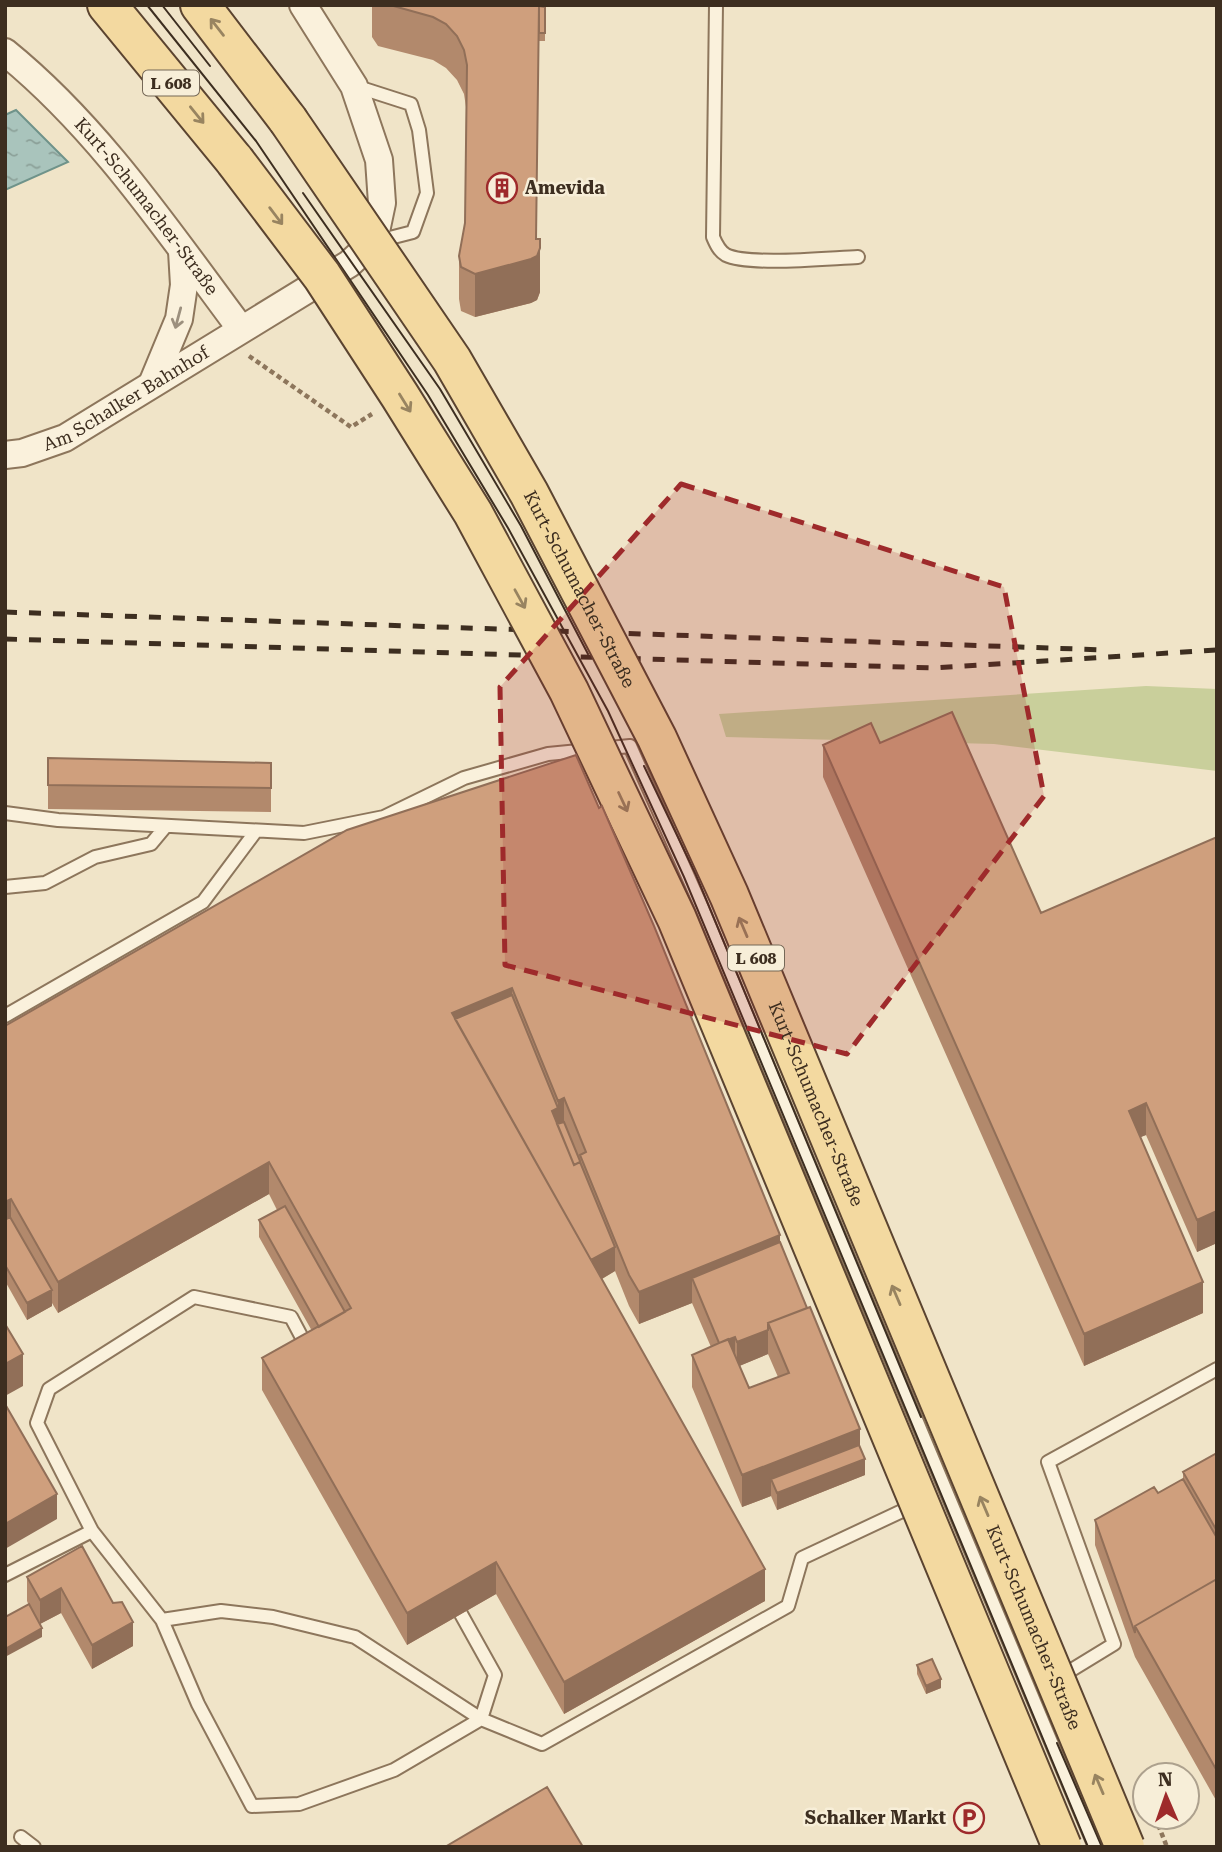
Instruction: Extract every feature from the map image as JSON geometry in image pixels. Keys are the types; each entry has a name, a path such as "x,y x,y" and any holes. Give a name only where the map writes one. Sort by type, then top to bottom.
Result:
{"main road":[{"name":"L 608","path":"107,5 235,161 322,276 473,513 569,691 677,919 1062,1847"},
{"name":"Kurt-Schumacher-Straße","path":"200,5 288,120 452,360 529,493 657,737 740,920 1125,1847"}],"street":[{"path":"233,334 349,264 374,242 382,203 379,160 354,86 303,5"},
{"name":"Kurt-Schumacher-Straße","path":"5,52 38,78 113,161 182,251 233,334"},
{"path":"152,384 179,319 184,285 182,251"},
{"name":"Am Schalker Bahnhof","path":"5,455 22,453 65,438 233,334"}],"lane":[{"path":"716,5 713,237 717,247 725,254 743,261 858,257"},
{"path":"354,86 411,104 419,130 428,193 413,232 374,242"},
{"path":"5,813 58,820 304,833 384,817 464,778 548,754 630,746 702,908 1095,1847"},
{"path":"5,887 45,883 95,857 151,844 166,826"},
{"path":"5,1016 203,902 256,831"},
{"path":"315,1360 291,1317 194,1297 49,1389 37,1423 92,1531 162,1620 198,1704 252,1806 299,1804 394,1770 481,1719 495,1675 461,1614"},
{"path":"1033,1694 1114,1644 1048,1462 1217,1369"},
{"path":"162,1620 221,1611 273,1617 355,1637 481,1719 542,1744 788,1606 802,1558 946,1490"},
{"path":"5,1574 92,1531"},
{"path":"21,1837 34,1847"}],"path":[{"path":"233,334 295,389 351,427 400,396"}],"highlighted area":[{"path":"681,484 1004,587 1044,796 847,1054 505,965 500,687"}],"green space":[{"path":"1146,686 1217,689 1217,771 994,744 726,737 719,714"}],"water":[{"path":"16,110 68,162 5,190 5,115"}],"building":[{"name":"Amevida","path":"390,5 539,5 536,239 540,239 540,248 537,256 475,274 461,267 459,256 465,223 467,65 464,50 457,36 446,24 433,17"},
{"path":"539,6 545,7 545,33 539,33"},
{"path":"952,712 1041,913 1217,837 1217,1211 1197,1220 1146,1103 1129,1111 1203,1282 1084,1334 823,745 871,723 880,743"},
{"path":"576,755 599,808 602,806 654,926 780,1235 639,1292 629,1275 580,1155 586,1152 564,1098 558,1101 512,988 452,1013 765,1569 564,1682 496,1562 407,1613 262,1358 351,1308 269,1162 58,1282 11,1199 5,1202 5,1026 347,830"},
{"path":"48,758 271,763 271,788 48,785"},
{"path":"512,995 558,1108 552,1111 574,1165 580,1162 615,1247 591,1260 455,1019"},
{"path":"564,1122 580,1161 574,1165 557,1124"},
{"path":"285,1206 345,1312 319,1327 259,1220"},
{"path":"10,1217 52,1290 27,1303 5,1265 5,1220"},
{"path":"780,1242 807,1308 768,1323 768,1330 737,1342 735,1337 719,1343 692,1278"},
{"path":"810,1307 860,1429 742,1475 692,1355 728,1339 749,1388 789,1373 768,1323"},
{"path":"5,1324 23,1354 5,1364"},
{"path":"5,1404 57,1494 5,1524"},
{"path":"859,1445 865,1459 777,1493 771,1479"},
{"path":"1217,1453 1217,1531 1183,1472"},
{"path":"1183,1479 1217,1538 1217,1579 1135,1626 1135,1633 1095,1520 1154,1487 1158,1493"},
{"path":"82,1546 113,1603 122,1602 133,1622 92,1645 61,1588 40,1600 27,1577"},
{"path":"1217,1579 1217,1771 1135,1626"},
{"path":"29,1604 42,1628 5,1649 5,1617"},
{"path":"932,1659 941,1679 926,1686 917,1665"},
{"path":"547,1787 583,1847 445,1847"}],"tram line":[{"path":"147,5 256,141 428,395 508,528 608,711 684,877 1088,1847"},
{"path":"162,5 210,66"},
{"path":"303,193 440,389 521,526 588,654"},
{"path":"644,766 696,875 921,1417"},
{"path":"1057,1743 1102,1847"}],"railway":[{"path":"5,612 1107,650"},
{"path":"5,639 934,668 1217,650"}],"place":[{"name":"Amevida","path":"502,188"},
{"name":"Schalker Markt","path":"969,1818"}]}
